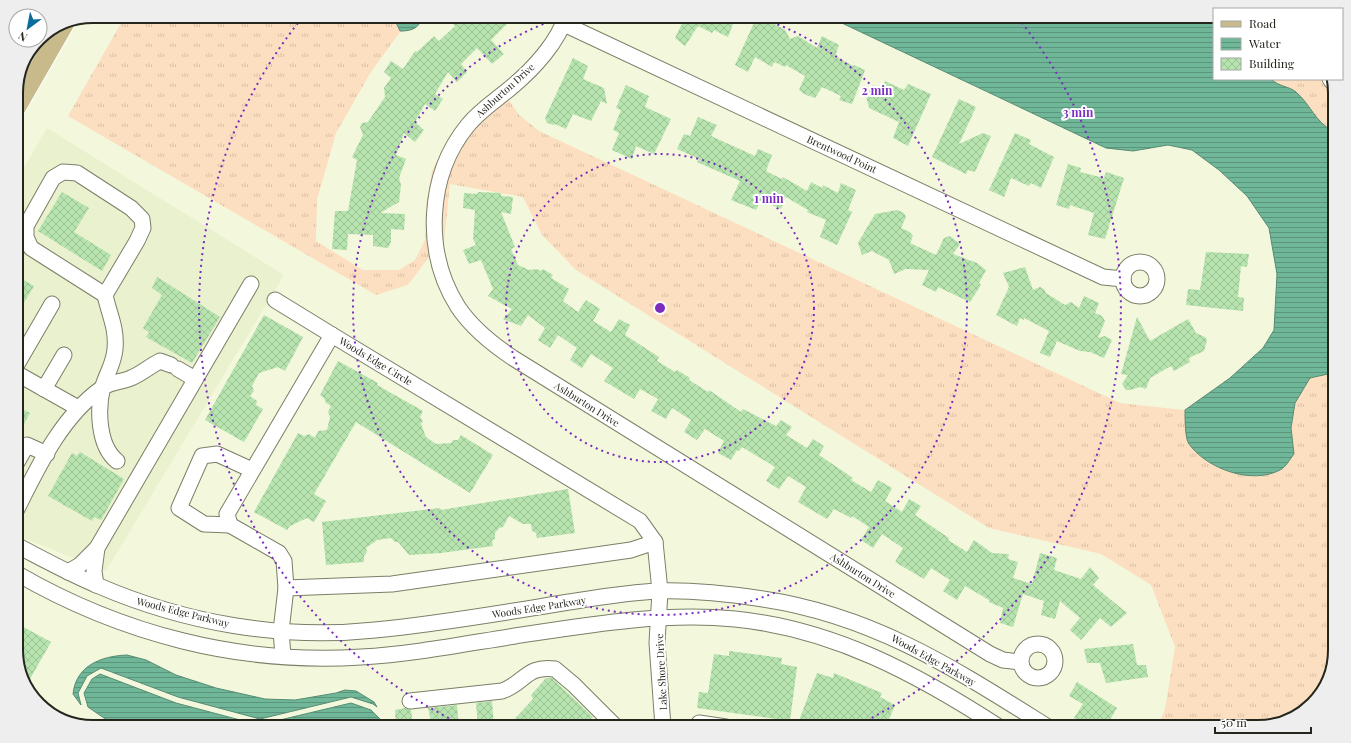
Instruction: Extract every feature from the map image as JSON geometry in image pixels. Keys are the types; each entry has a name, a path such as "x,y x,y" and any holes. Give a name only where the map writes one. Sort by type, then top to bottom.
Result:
{"main road":[{"path":"23,97 60,31"}],"street":[{"name":"Ashburton Drive","path":"563,23 545,52 530,69 514,85 482,110 468,125 455,144 444,169 435,204 435,235 444,276 452,297 459,308 483,335 513,358 990,654 1003,660 1020,662"},
{"name":"Brentwood Point","path":"571,23 1103,276 1123,279"},
{"path":"105,295 137,241 143,228 142,219 131,208 77,173 63,172 53,178 26,226 26,238 31,248 105,295 116,331 112,365 103,387 100,421 104,444 109,455 120,463 140,473"},
{"path":"68,572 80,565 97,548 251,284"},
{"path":"275,300 332,335"},
{"path":"23,354 52,304"},
{"name":"Woods Edge Circle","path":"230,524 227,514 332,335 640,521 655,542 660,591 660,616"},
{"path":"44,389 64,355"},
{"path":"23,498 47,454 78,408 103,387 132,378 147,367 160,361 175,367 195,379"},
{"path":"23,377 78,408"},
{"path":"23,452 27,445 47,454"},
{"path":"252,470 217,454 202,456 179,508 204,524 230,524 279,553 284,561 286,588 281,631 283,656"},
{"path":"286,588 392,584 631,550 655,542"},
{"path":"96,586 94,571 97,548"},
{"name":"Woods Edge Parkway","path":"23,549 96,586 133,600 208,621 281,631 327,633 372,630 617,595 660,591 733,595 765,599 832,615 862,625 917,648 956,670 1037,720"},
{"path":"23,577 61,597 143,631 218,648 283,656 361,657 399,653 660,616 738,619 812,634 876,657 918,677 988,720"},
{"name":"Lake Shore Drive","path":"660,616 657,643 662,720"},
{"path":"410,701 476,695 502,690 512,687 533,670 555,669 574,685 609,720"}],"shaded area":[{"path":"47,128 284,275 106,571 23,538 23,169"}],"green space":[{"path":"121,23 420,23 409,31 400,32 371,72 336,133 317,200 316,241 363,270 399,270 415,260 425,240 426,206 432,171 451,134 481,101 499,86 519,115 539,131 1120,403 1184,410 1230,378 1263,348 1274,330 1277,274 1269,228 1247,196 1219,170 1192,150 1168,145 1133,151 1106,148 842,23 1213,23 1213,80 1327,80 1328,650 1326,668 1323,677 1314,693 1308,700 1293,711 1276,718 1258,720 1160,720 1165,709 1175,647 1151,585 1101,554 989,528 576,270 542,235 523,197 450,184 444,242 430,256 408,285 376,295 68,116"}],"water":[{"path":"396,23 420,23 415,28 400,31"},
{"path":"842,23 1213,23 1213,80 1272,80 1277,84 1293,90 1301,97 1321,122 1328,128 1328,374 1310,378 1295,403 1291,428 1294,454 1288,463 1280,470 1269,474 1256,476 1231,472 1218,467 1207,461 1189,444 1185,423 1185,410 1230,378 1263,348 1274,330 1277,274 1269,228 1247,196 1219,170 1192,150 1168,145 1133,151 1106,148"},
{"path":"127,655 146,660 176,675 216,688 265,699 295,700 345,690 356,691 374,702 377,707 373,704 351,697 260,719 178,697 101,668 87,676 78,693 81,705 73,694 75,684 85,669 108,657"},
{"path":"100,674 176,703 240,720 107,720 88,707 84,693 92,679"},
{"path":"351,703 371,710 381,720 280,720"}],"building":[{"path":"452,23 508,23 491,40 504,54 492,64 477,48 461,64 467,72 457,82 448,72 435,94 443,99 435,111 425,104 415,122 424,130 415,142 404,133 396,155 406,159 399,178 401,185 399,202 380,213 405,214 404,230 391,229 391,242 388,248 373,246 373,235 348,234 347,250 332,249 335,211 348,211 357,160 352,157 363,135 360,127 362,123 368,122 385,97 384,88 391,78 384,72 391,61 403,69 415,51 417,52 434,36 439,41 455,26"},
{"path":"682,23 733,23 728,37 714,30 712,33 698,26 685,46 675,38"},
{"path":"754,23 773,23 785,30 790,39 798,36 817,48 822,36 839,45 835,56 853,66 854,65 865,70 852,104 839,100 841,96 822,87 815,98 804,94 799,90 805,76 786,65 785,67 774,62 772,67 755,57 748,72 735,65"},
{"path":"573,58 588,66 583,79 604,88 607,104 601,101 591,121 573,114 566,129 555,124 553,125 547,123 545,118"},
{"path":"885,81 904,90 908,84 931,94 908,146 893,138 899,122 869,108 864,87 879,93"},
{"path":"626,85 649,96 645,107 671,119 654,154 636,146 632,159 612,150 619,133 613,130 621,110 616,108"},
{"path":"959,99 976,107 959,144 983,133 991,136 975,172 968,170 966,174 932,157"},
{"path":"698,117 717,125 711,136 755,156 758,149 772,155 766,171 782,179 783,177 807,191 811,182 822,188 823,185 838,193 841,183 856,190 848,210 852,212 837,245 820,237 826,220 807,212 808,210 786,197 781,209 761,200 756,210 731,200 740,181 697,162 699,159 677,149 684,134 690,136"},
{"path":"1015,133 1031,140 1029,144 1054,157 1041,188 1031,183 1029,186 1011,178 1004,197 989,190"},
{"path":"1068,164 1081,168 1080,172 1104,178 1106,172 1124,178 1105,239 1088,235 1094,213 1070,205 1069,209 1056,205"},
{"path":"62,192 89,208 74,232 111,255 102,271 38,231"},
{"path":"478,192 501,193 501,196 513,197 511,214 501,212 515,247 511,249 518,265 529,270 537,269 541,271 543,269 553,275 551,278 569,289 563,301 578,312 586,300 600,309 593,321 611,332 619,319 630,325 625,335 659,357 657,361 675,372 677,370 690,378 689,380 708,392 709,390 741,412 743,409 776,426 781,420 792,427 786,435 807,448 813,439 824,446 819,455 853,478 851,480 871,492 878,480 892,488 885,501 902,512 909,499 921,506 915,515 949,538 948,540 967,552 974,540 992,553 1009,554 1008,559 1018,562 1013,578 1032,584 1040,553 1057,558 1054,570 1081,579 1090,567 1099,578 1093,585 1127,613 1111,627 1100,618 1081,640 1070,630 1080,618 1060,601 1055,619 1041,615 1044,601 1023,594 1013,627 1000,623 1003,608 989,602 989,600 965,586 957,600 943,591 950,580 931,568 924,579 895,562 903,548 882,534 873,548 861,540 869,527 852,516 851,518 834,509 827,519 798,502 806,487 788,476 779,489 766,481 775,467 742,447 739,451 737,450 731,460 718,453 724,441 705,429 697,440 684,432 691,420 672,408 666,419 651,411 658,399 640,389 634,399 604,381 613,368 591,354 582,368 570,360 577,348 558,335 550,348 538,340 545,328 528,315 521,326 503,319 512,309 488,296 493,289 481,260 469,264 463,250 476,245 473,239 475,210 463,208 464,193 477,194"},
{"path":"897,210 904,213 906,217 901,228 910,232 913,236 910,243 936,255 944,238 950,236 960,244 953,254 977,263 986,270 979,283 981,285 970,302 938,287 936,292 922,285 929,270 906,269 894,274 889,260 872,251 862,255 858,243 875,214"},
{"path":"1206,252 1249,254 1247,267 1241,266 1238,297 1244,298 1243,311 1186,305 1188,289 1200,290"},
{"path":"1025,267 1033,290 1040,287 1044,289 1046,293 1065,305 1071,302 1079,308 1084,296 1099,303 1095,313 1102,316 1105,321 1098,338 1105,336 1112,340 1104,358 1090,352 1080,351 1057,341 1050,357 1040,353 1049,331 1024,318 1024,320 1020,318 1017,326 996,315 1009,287 1003,273"},
{"path":"157,277 220,317 192,363 146,337 149,332 143,328 162,295 152,288"},
{"path":"23,280 34,286 23,304"},
{"path":"264,315 303,337 285,371 278,367 259,373 252,386 254,391 250,396 257,401 256,405 263,409 244,442 205,420"},
{"path":"1137,317 1150,341 1188,319 1196,333 1205,337 1207,340 1204,351 1189,358 1190,362 1174,371 1171,366 1150,378 1146,389 1140,387 1126,390 1122,384 1128,375 1121,374"},
{"path":"338,361 378,383 377,385 423,411 420,417 423,421 421,424 426,437 436,444 451,443 453,440 458,440 461,435 493,455 470,493 356,422 314,494 326,501 314,522 307,518 290,526 287,530 254,512 298,433 304,436 309,434 315,438 318,431 327,430 330,417 328,412 331,406 326,403 324,398 320,395"},
{"path":"23,410 30,413 23,426"},
{"path":"80,452 124,479 101,520 94,517 92,521 48,496 72,453 77,456"},
{"path":"568,489 575,533 537,538 536,533 532,531 531,524 523,524 509,516 503,527 499,528 495,533 495,539 492,540 493,546 441,553 409,555 398,542 395,542 391,538 377,540 366,548 367,552 364,556 364,562 326,565 322,522 440,508 441,510"},
{"path":"23,627 51,642 30,680 24,664"},
{"path":"1133,644 1137,665 1146,665 1148,677 1106,683 1100,663 1087,663 1084,649"},
{"path":"729,651 782,658 781,664 797,667 790,720 697,708 699,692 708,693 714,654 729,656"},
{"path":"817,673 833,678 834,673 882,693 880,697 895,705 889,720 799,720"},
{"path":"546,678 552,678 593,717 590,720 514,720 533,699 531,695"},
{"path":"1077,682 1117,708 1110,720 1077,720 1074,718 1083,704 1069,696"},
{"path":"492,701 493,720 477,720 476,703"},
{"path":"457,705 458,720 431,720 428,708"},
{"path":"405,708 411,710 412,720 396,720 395,710"}]}
